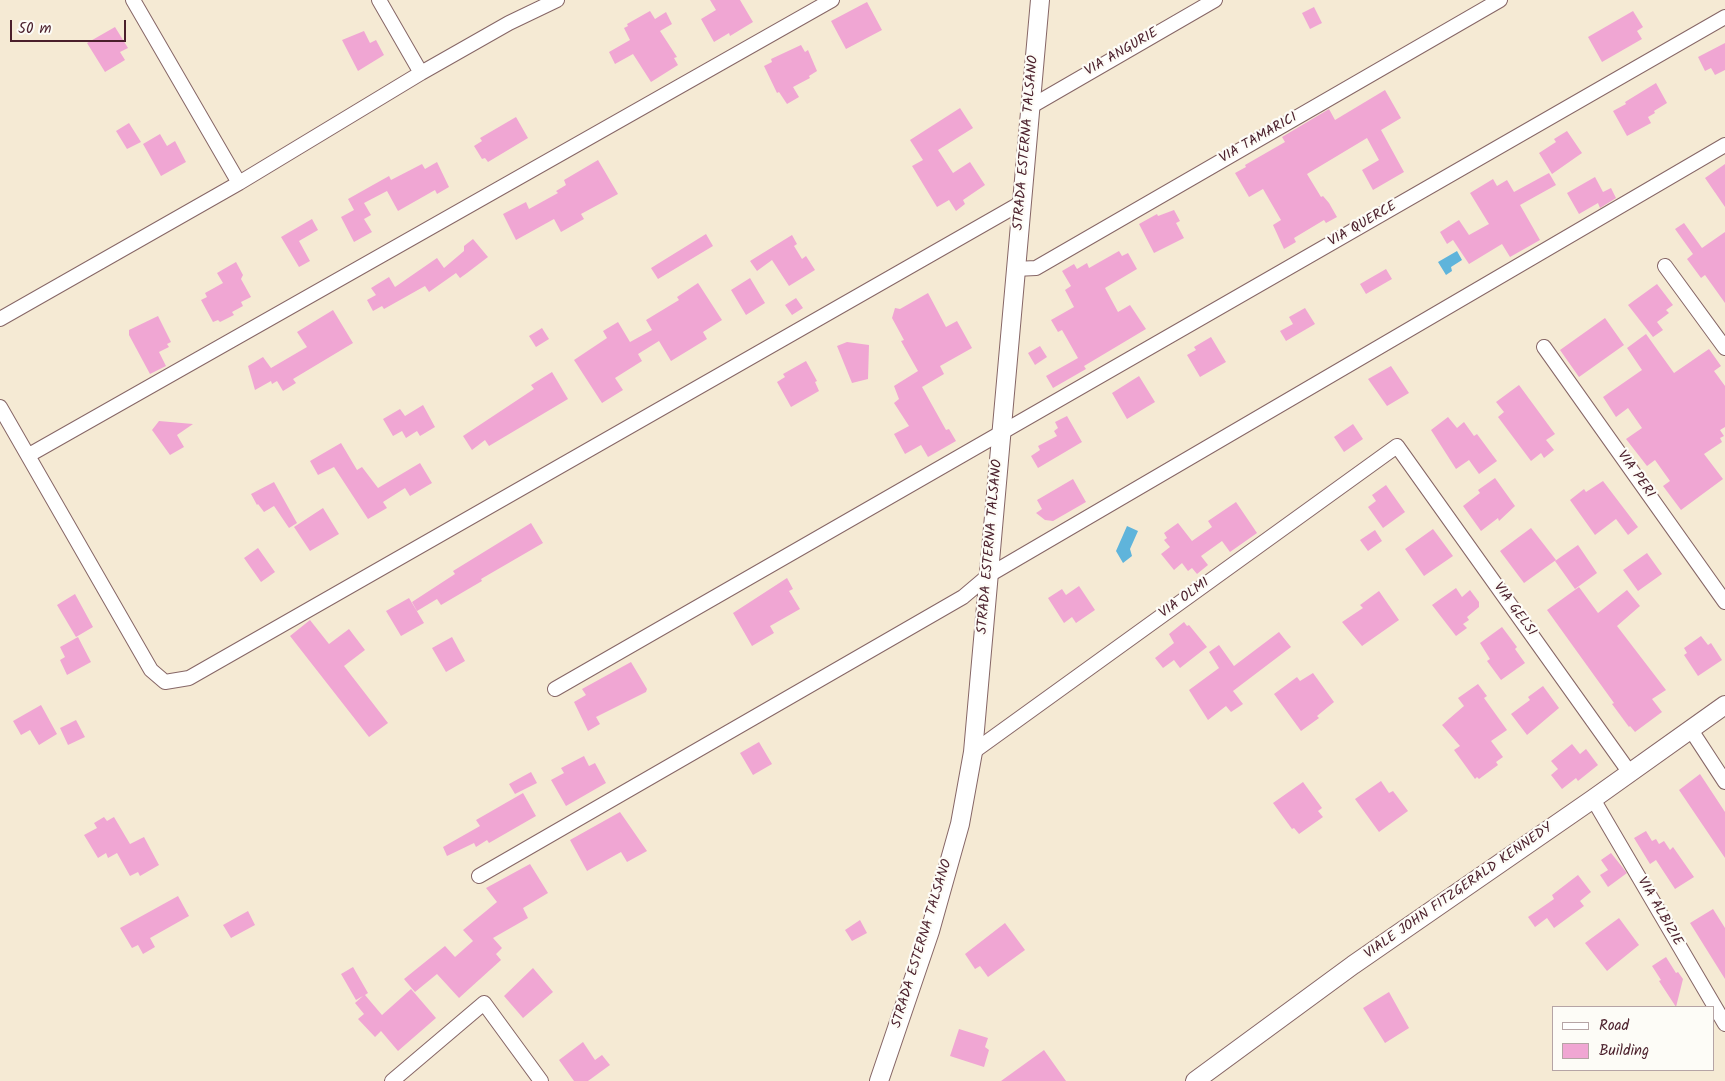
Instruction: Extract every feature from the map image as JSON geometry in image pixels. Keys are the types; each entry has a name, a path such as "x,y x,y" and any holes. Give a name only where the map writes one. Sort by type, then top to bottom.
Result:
{"street":[{"path":"134,0 240,183"},
{"path":"379,0 421,73"},
{"path":"0,319 240,183 421,73 509,23 557,0"},
{"path":"29,455 832,0"},
{"name":"STRADA ESTERNA TALSANO","path":"879,1081 930,931 960,824 973,752 1040,0"},
{"name":"VIA ANGURIE","path":"1030,106 1214,0"},
{"name":"VIA TAMARICI","path":"1015,269 1036,268 1500,0"},
{"name":"VIA QUERCE","path":"555,689 1725,17"},
{"path":"479,876 963,598 989,576 1725,145"},
{"path":"0,406 152,670 166,682 189,678 1021,203"},
{"path":"1666,266 1725,348"},
{"name":"VIA PERI","path":"1544,347 1725,602"},
{"name":"VIA OLMI","path":"973,752 1397,446"},
{"name":"VIA GELSI","path":"1397,446 1630,773"},
{"name":"VIALE JOHN FITZGERALD KENNEDY","path":"1195,1081 1353,965 1594,800 1725,705"},
{"path":"1691,730 1725,782"},
{"name":"VIA ALBIZIE","path":"1594,800 1714,1006"},
{"path":"392,1081 484,1003 541,1081"},
{"name":"VIA ALBIZIE","path":"1715,1007 1725,1024"}],"water":[{"path":"1457,251 1462,260 1451,267 1452,271 1446,275 1438,262"},
{"path":"1127,526 1138,531 1130,549 1132,556 1123,563 1116,551"}],"building":[{"path":"710,0 740,0 753,22 730,36 729,33 714,42 701,19 716,10"},
{"path":"867,2 882,30 846,49 831,21"},
{"path":"1314,7 1322,23 1310,29 1302,13"},
{"path":"650,11 655,19 666,12 672,24 660,31 677,57 674,58 678,65 651,82 633,54 615,64 609,52 630,40 624,28 628,26 627,24"},
{"path":"1633,11 1643,27 1637,31 1642,39 1602,62 1588,37"},
{"path":"115,27 128,48 120,52 125,60 105,72 87,43"},
{"path":"364,31 370,43 376,40 384,55 358,71 342,40"},
{"path":"1725,43 1725,70 1715,75 1711,68 1705,71 1698,57"},
{"path":"801,45 805,52 808,50 817,71 809,76 810,78 793,87 799,97 787,104 779,92 777,93 764,66 772,62 771,59"},
{"path":"1656,83 1667,103 1648,117 1651,123 1627,136 1613,111"},
{"path":"1385,90 1401,118 1381,130 1404,172 1373,190 1362,170 1379,160 1367,138 1307,174 1321,197 1323,196 1329,203 1337,217 1326,223 1324,220 1294,238 1296,242 1284,249 1273,225 1281,220 1263,189 1249,197 1235,173 1246,167 1245,165 1285,142 1282,137 1329,109 1335,120"},
{"path":"960,108 973,128 938,150 953,173 970,162 985,185 963,200 965,204 956,211 949,200 937,207 912,166 923,160 910,140"},
{"path":"516,117 528,138 488,162 485,158 482,159 474,146 482,141 480,138"},
{"path":"129,123 141,142 127,149 116,131"},
{"path":"1567,131 1582,153 1552,174 1539,153 1556,142 1554,139"},
{"path":"160,134 167,146 175,141 186,162 161,176 143,144"},
{"path":"598,160 618,194 581,214 584,219 561,232 554,219 516,240 503,214 526,202 529,209 558,193 556,191 566,185 564,180"},
{"path":"437,162 449,187 437,194 435,190 398,211 387,191 364,203 371,215 364,219 372,232 354,242 341,217 354,210 348,199 389,176 391,180 422,164 425,169"},
{"path":"1725,164 1725,207 1705,178"},
{"path":"1549,173 1556,185 1520,205 1540,240 1510,257 1502,244 1469,264 1453,240 1447,244 1440,232 1459,220 1469,235 1489,224 1470,193 1493,179 1497,186 1507,180 1514,192"},
{"path":"1595,177 1603,192 1611,188 1616,198 1600,208 1598,203 1579,214 1567,193"},
{"path":"1174,210 1180,221 1176,223 1184,238 1154,253 1139,224 1157,214 1158,216"},
{"path":"312,219 318,230 299,241 310,261 299,267 281,237"},
{"path":"1684,223 1702,248 1725,232 1725,303 1705,275 1701,278 1687,259 1693,254 1675,229"},
{"path":"706,234 713,246 658,279 651,268"},
{"path":"792,235 797,244 794,246 802,259 806,256 815,270 789,286 772,260 757,271 750,261"},
{"path":"473,239 488,257 467,273 460,278 456,273 429,292 425,286 384,309 382,306 373,311 367,300 376,295 371,288 389,277 395,287 437,258 444,268 464,251 464,246"},
{"path":"1119,251 1122,256 1128,253 1137,269 1105,288 1118,312 1130,305 1146,329 1084,366 1086,369 1053,388 1046,376 1078,358 1062,330 1058,332 1051,320 1074,307 1065,290 1071,286 1062,271 1074,264 1077,269 1087,263 1089,268"},
{"path":"236,262 243,275 241,279 251,297 241,302 243,306 232,312 234,315 220,322 218,320 213,322 201,300 207,297 205,293 223,283 217,273"},
{"path":"1386,269 1392,279 1366,294 1360,284"},
{"path":"750,278 765,303 746,315 731,290"},
{"path":"698,283 722,320 703,332 707,339 671,361 659,341 638,354 642,361 615,378 623,390 602,403 574,360 607,338 603,331 618,322 630,342 652,330 646,320 679,300 677,297"},
{"path":"1657,284 1673,305 1666,310 1669,313 1657,322 1663,330 1653,337 1628,305"},
{"path":"928,293 946,327 957,321 972,348 940,366 944,374 922,387 946,430 949,429 956,441 928,457 921,445 905,454 894,434 909,426 894,403 899,399 894,386 918,371 901,341 904,340 892,318 895,308 900,309"},
{"path":"796,298 803,308 792,315 785,305"},
{"path":"1305,308 1315,324 1286,341 1280,331 1293,324 1289,317"},
{"path":"333,310 353,343 293,379 296,383 283,391 277,381 272,384 271,381 255,390 248,366 263,357 271,368 307,347 297,332"},
{"path":"158,316 171,342 167,344 169,347 159,352 166,366 150,374 129,335 129,330"},
{"path":"1605,318 1624,345 1579,377 1560,350"},
{"path":"542,328 549,339 536,347 529,336"},
{"path":"1646,334 1674,373 1709,349 1721,366 1714,371 1725,386 1725,427 1720,430 1724,436 1720,438 1722,442 1704,454 1723,479 1681,510 1663,486 1670,481 1655,460 1647,466 1626,439 1642,428 1628,408 1616,417 1603,397 1642,370 1627,348"},
{"path":"1211,337 1226,362 1200,377 1187,355 1196,350 1194,347"},
{"path":"847,342 869,345 868,379 852,383 837,346"},
{"path":"1040,346 1047,357 1035,365 1028,353"},
{"path":"806,361 817,381 815,382 819,391 791,407 777,382 785,377 783,374"},
{"path":"1391,366 1409,393 1387,406 1368,379"},
{"path":"552,372 568,399 489,446 485,440 472,450 463,436 534,389 531,385"},
{"path":"1139,376 1155,402 1127,419 1112,393"},
{"path":"1519,385 1555,434 1546,440 1554,450 1544,458 1541,453 1531,461 1498,417 1504,412 1496,402"},
{"path":"423,405 435,427 420,436 417,431 406,438 402,431 393,436 383,419 400,409 405,416"},
{"path":"1067,416 1082,442 1038,468 1031,456 1040,450 1038,446 1057,436 1054,431 1058,428 1055,422"},
{"path":"1448,417 1457,428 1464,422 1474,436 1477,434 1497,461 1479,474 1469,460 1456,469 1431,430"},
{"path":"159,421 193,424 177,435 184,447 170,455 152,430"},
{"path":"1353,424 1363,439 1344,452 1334,437"},
{"path":"341,443 357,470 362,467 378,488 420,463 432,483 410,496 405,488 383,502 387,508 368,519 334,467 318,475 310,461"},
{"path":"1495,478 1515,506 1499,521 1498,518 1481,531 1463,506 1480,493 1478,490"},
{"path":"1073,479 1086,502 1053,521 1045,520 1036,513 1042,509 1037,500"},
{"path":"1603,481 1638,527 1628,535 1616,519 1595,535 1570,500 1584,489 1586,492"},
{"path":"274,482 297,523 289,528 274,506 264,512 257,505 251,494"},
{"path":"1386,485 1405,512 1383,528 1368,507 1376,501 1372,495"},
{"path":"1236,502 1257,533 1230,552 1222,541 1201,556 1208,565 1197,574 1192,568 1188,571 1182,563 1174,570 1161,554 1170,547 1164,540 1167,538 1164,533 1178,523 1192,541 1212,527 1208,521"},
{"path":"323,508 339,534 310,551 294,527"},
{"path":"531,523 543,543 441,605 437,599 417,611 412,602 455,574 453,571"},
{"path":"1531,528 1556,560 1524,583 1500,551"},
{"path":"1433,529 1453,556 1424,576 1405,549"},
{"path":"1375,530 1382,541 1368,551 1360,540"},
{"path":"1578,545 1597,573 1575,589 1555,561"},
{"path":"258,548 275,572 261,582 244,558"},
{"path":"1647,553 1662,574 1638,591 1623,570"},
{"path":"787,578 793,589 789,591 800,609 770,626 774,633 752,646 733,613"},
{"path":"1079,586 1095,610 1076,623 1072,617 1064,623 1048,598 1062,589 1066,595"},
{"path":"1579,587 1598,613 1627,590 1640,606 1617,626 1666,690 1652,699 1662,712 1635,732 1612,704 1614,703 1547,610"},
{"path":"1456,588 1462,597 1470,590 1479,602 1479,607 1467,617 1469,620 1463,624 1467,628 1456,636 1432,605"},
{"path":"1379,591 1399,620 1362,646 1342,622 1363,608 1360,605"},
{"path":"75,594 93,627 76,637 57,605"},
{"path":"409,598 424,623 401,636 386,611"},
{"path":"310,620 329,644 349,629 365,650 344,666 388,723 369,737 290,636"},
{"path":"1184,622 1187,626 1189,625 1207,647 1180,668 1174,660 1163,668 1155,658 1174,643 1169,634"},
{"path":"1502,627 1517,647 1515,649 1525,663 1501,680 1487,661 1490,659 1480,643"},
{"path":"1279,632 1291,647 1233,691 1243,704 1231,712 1226,706 1208,720 1189,690 1219,668 1209,652 1219,645 1234,666"},
{"path":"1701,636 1708,645 1711,643 1722,660 1698,676 1684,655 1687,653 1684,648"},
{"path":"78,637 91,662 67,675 60,660 65,657 60,647"},
{"path":"452,637 465,661 446,672 432,648"},
{"path":"631,662 647,689 646,692 596,717 600,724 588,731 574,702 586,695 582,689"},
{"path":"1313,673 1334,702 1317,716 1319,718 1301,731 1274,694 1297,677 1300,681"},
{"path":"1478,684 1487,696 1484,698 1507,730 1491,741 1503,757 1496,762 1498,765 1479,779 1477,777 1475,779 1454,750 1460,746 1442,725 1464,706 1458,698"},
{"path":"1543,686 1559,708 1527,735 1511,714 1530,700 1528,697"},
{"path":"41,705 57,734 39,745 30,730 21,735 13,721"},
{"path":"76,720 85,737 68,745 60,728"},
{"path":"759,742 772,764 753,775 740,753"},
{"path":"1572,744 1580,754 1586,749 1598,765 1578,781 1576,778 1562,789 1551,775 1558,769 1551,761"},
{"path":"584,756 589,766 595,763 606,783 566,806 551,780 564,773 561,768"},
{"path":"531,772 537,783 515,794 509,784"},
{"path":"1700,774 1725,812 1725,858 1679,790"},
{"path":"1381,781 1389,793 1393,791 1408,811 1379,832 1355,799"},
{"path":"1303,782 1322,808 1318,811 1323,817 1299,834 1294,828 1292,829 1273,803"},
{"path":"523,793 536,816 489,843 487,840 476,847 474,843 447,856 443,847 480,826 476,820"},
{"path":"620,812 647,851 627,862 621,852 587,871 570,840"},
{"path":"104,817 107,821 114,817 130,844 144,837 159,865 140,876 138,872 130,876 117,853 108,858 106,853 98,858 84,835 97,828 94,823"},
{"path":"1646,831 1652,841 1656,839 1659,844 1664,841 1670,850 1673,847 1694,877 1675,889 1656,860 1650,864 1634,838"},
{"path":"1611,853 1627,873 1608,887 1600,875 1608,870 1601,860"},
{"path":"530,864 548,893 523,908 528,918 493,938 502,948 496,954 501,960 459,998 437,974 415,992 404,979 445,946 455,957 473,941 463,930 497,902 486,888"},
{"path":"1578,875 1591,892 1580,901 1584,906 1554,928 1547,918 1535,927 1528,917 1554,899 1552,895"},
{"path":"178,896 189,916 150,938 155,947 143,954 138,945 132,948 120,928"},
{"path":"1713,909 1725,928 1725,979 1690,923"},
{"path":"248,911 255,925 231,938 223,925"},
{"path":"1619,918 1639,945 1607,971 1585,943"},
{"path":"860,920 867,933 852,941 845,930"},
{"path":"1005,923 1025,950 988,977 980,966 975,969 965,954"},
{"path":"1666,957 1676,973 1678,972 1683,979 1676,1006 1659,981 1661,980 1652,966"},
{"path":"353,967 368,993 365,995 382,1015 411,989 436,1018 398,1051 381,1031 375,1037 358,1019 364,1014 355,1003 363,996 356,1000 341,974"},
{"path":"533,968 553,992 523,1018 504,996"},
{"path":"1389,992 1409,1028 1385,1043 1363,1008"},
{"path":"959,1029 988,1038 985,1047 989,1050 984,1067 950,1056"},
{"path":"583,1042 595,1060 602,1055 610,1065 588,1081 574,1081 559,1060"},
{"path":"1044,1050 1066,1081 1001,1081"}]}
